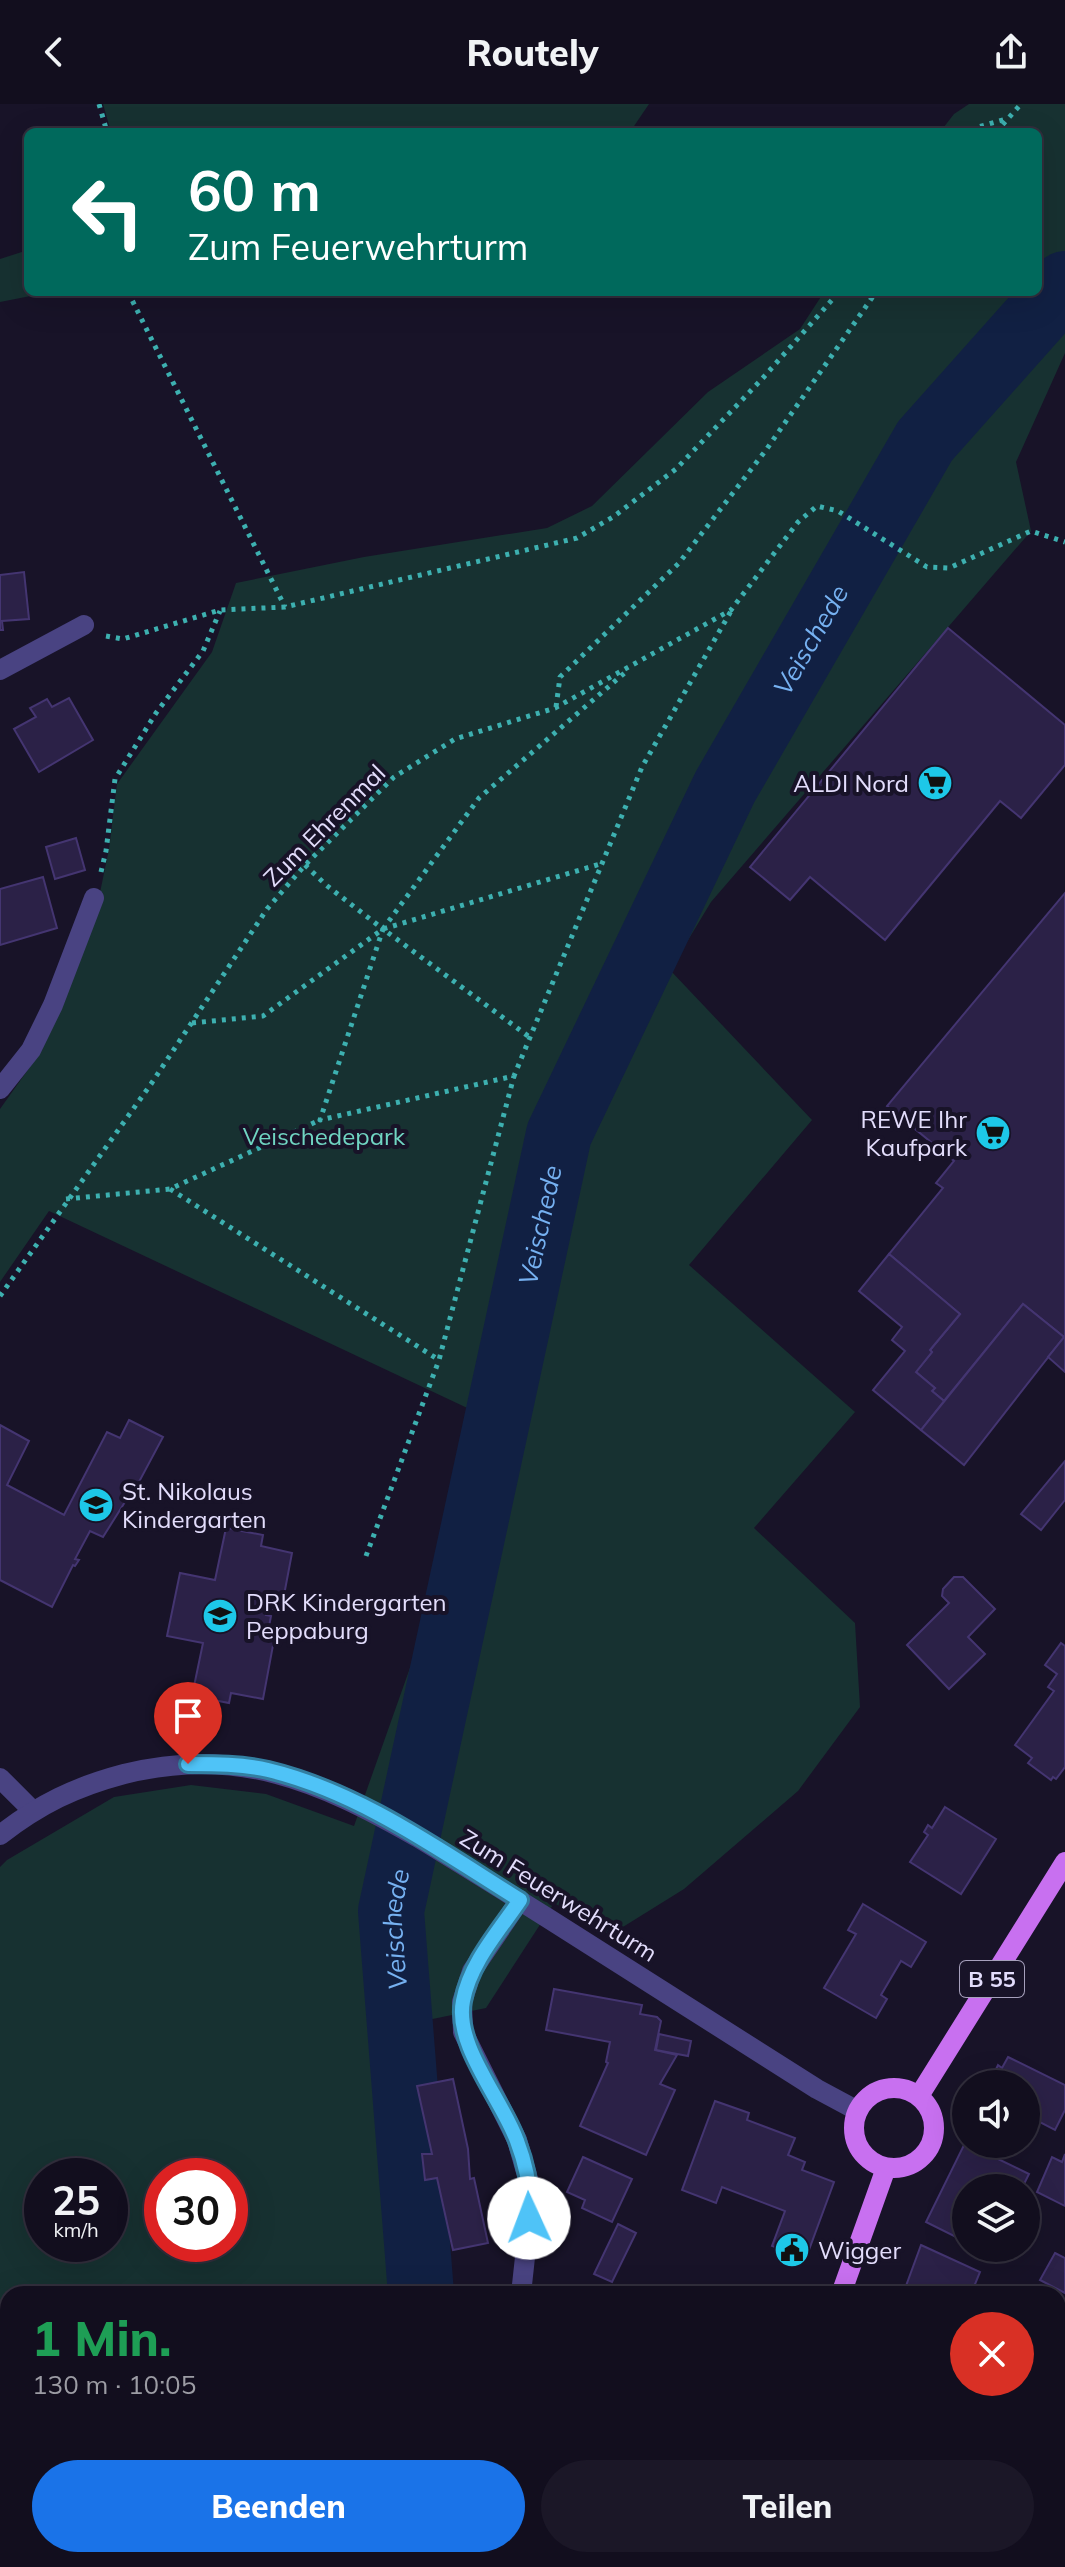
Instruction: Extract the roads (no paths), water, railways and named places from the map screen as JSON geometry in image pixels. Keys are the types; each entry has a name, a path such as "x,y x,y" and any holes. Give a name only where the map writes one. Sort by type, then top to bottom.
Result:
{"main road":[{"name":"B 55","path":"919,2096 1065,1862"},
{"path":"883,2089 907,2089 919,2096 934,2118 932,2145 924,2156 900,2169 873,2163 858,2145 854,2122 858,2111 873,2094 883,2089"},
{"path":"844,2286 886,2168"}],"street":[{"path":"0,670 84,625"},
{"path":"0,1089 31,1050 53,1005 94,898"},
{"name":"Zum Feuerwehrturm","path":"0,1835 32,1810 92,1783 148,1768 188,1764 232,1765 267,1770 312,1783 359,1804 466,1866 817,2089 858,2111"},
{"path":"0,1778 32,1810"},
{"path":"520,1900 472,1971 462,2002 463,2032 517,2140 532,2193 522,2286"}],"waterway":[{"name":"Veischede","path":"420,2286 391,1911 559,1134 725,787 925,441 1065,284"}],"place":[{"name":"ALDI Nord","path":"935,783"},
{"name":"REWE Ihr Kaufpark","path":"993,1133"},
{"name":"St. Nikolaus Kindergarten","path":"96,1505"},
{"name":"DRK Kindergarten Peppaburg","path":"220,1616"},
{"name":"Wigger","path":"792,2250"}],"park label":[{"name":"Veischedepark","path":"324,1136"}]}
